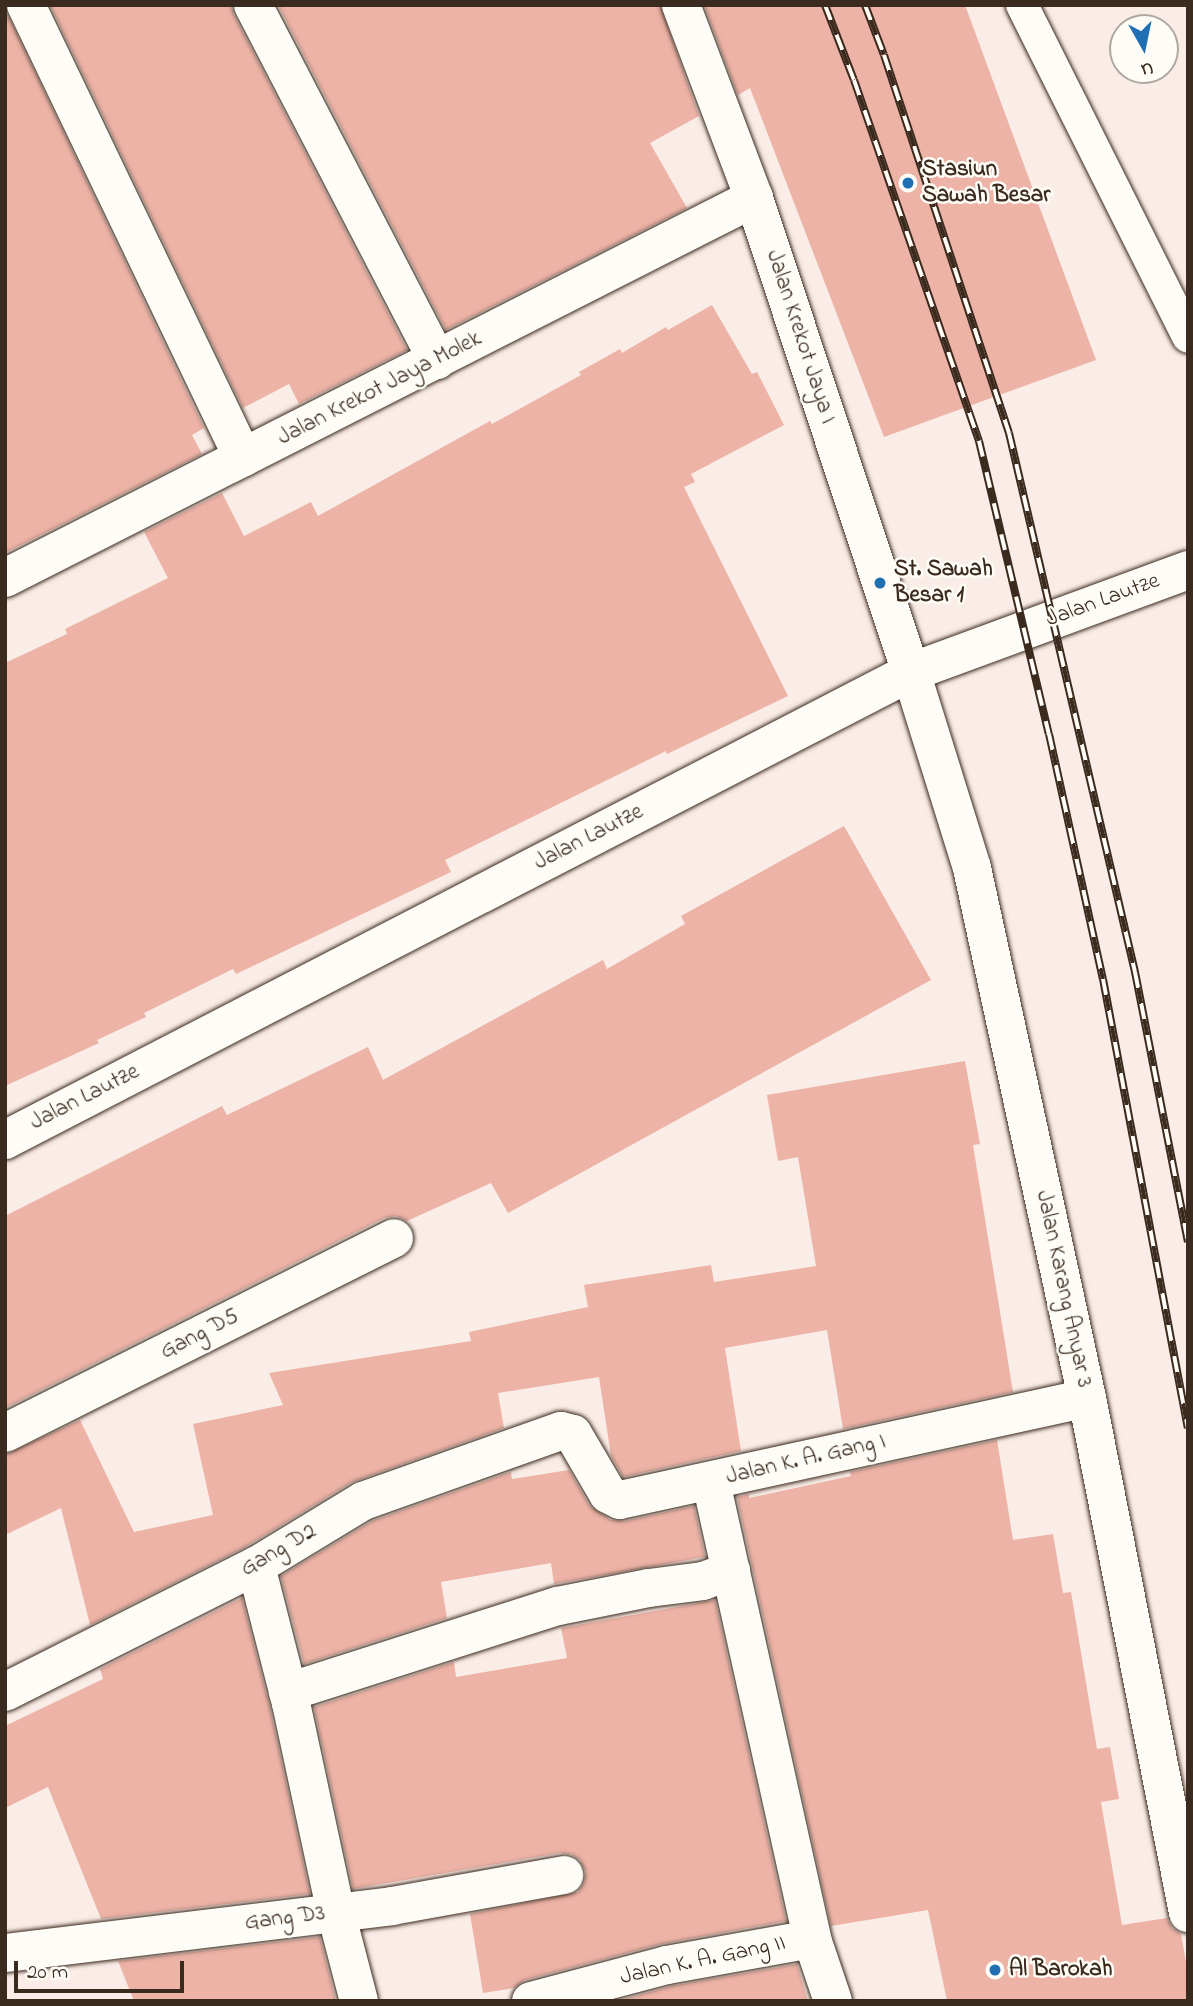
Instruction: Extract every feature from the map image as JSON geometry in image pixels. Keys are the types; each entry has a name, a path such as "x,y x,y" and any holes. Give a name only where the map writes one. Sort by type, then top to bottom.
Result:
{"street":[{"path":"26,5 243,458"},
{"name":"Jalan Krekot Jaya I","path":"681,5 754,198 911,672"},
{"path":"265,9 437,360"},
{"name":"Jalan Krekot Jaya Molek","path":"5,579 754,198"},
{"name":"Jalan Lautze","path":"5,1140 911,672 1188,570"},
{"name":"Jalan Karang Anyar 3","path":"911,672 972,868 1087,1398 1188,1913"},
{"name":"Gang D5","path":"5,1433 394,1238"},
{"name":"Jalan K. A. Gang I","path":"561,1431 573,1434 608,1494 615,1500 711,1482 1087,1398"},
{"name":"Gang D2","path":"5,1692 256,1566 363,1500 561,1431"},
{"path":"711,1482 812,1939"},
{"path":"256,1566 288,1692 336,1913 359,2001"},
{"path":"288,1692 558,1606 649,1588 703,1581 731,1571"},
{"name":"Gang D3","path":"5,1953 336,1913 564,1875"},
{"name":"Jalan K. A. Gang II","path":"531,2001 667,1965 812,1939 833,2001"}],"lane":[{"path":"1022,5 1188,337"}],"building":[{"path":"50,5 231,5 407,350 299,404 289,384 243,408"},
{"path":"278,5 660,5 699,116 650,143 687,208 446,330"},
{"name":"Stasiun Sawah Besar","path":"704,5 965,5 1096,360 884,437 750,88 738,95"},
{"path":"5,9 204,428 192,435 202,454 5,553"},
{"path":"712,305 752,374 757,372 784,425 691,474 695,482 684,487 788,696 667,754 666,751 445,860 451,872 236,974 233,969 144,1013 146,1017 97,1040 99,1043 5,1086 5,663 67,634 65,629 168,578 144,532 222,493 244,536 311,502 318,516 490,421 492,424 581,375 579,372 620,349 622,353 666,327 668,330"},
{"path":"844,826 931,980 508,1213 491,1183 407,1221 396,1216 384,1218 5,1408 5,1216 222,1106 227,1115 368,1047 383,1080 603,960 607,969 685,924 681,916"},
{"path":"965,1061 980,1144 973,1145 1013,1392 843,1429 827,1330 725,1348 741,1451 623,1477 611,1456 599,1377 498,1393 504,1428 352,1482 245,1547 90,1625 61,1508 5,1535 5,1455 80,1420 134,1532 213,1515 193,1424 283,1405 269,1373 471,1341 469,1332 588,1307 584,1285 711,1265 714,1282 816,1266 798,1157 778,1161 767,1095"},
{"path":"997,1440 1013,1540 1053,1534 1063,1593 1071,1592 1097,1749 1110,1747 1119,1799 1101,1802 1122,1925 1167,1918 1172,1928 1181,1934 1188,1973 1188,2001 947,2001 928,1910 831,1926 737,1497 749,1494 749,1498 851,1476 850,1472"},
{"path":"569,1470 590,1506 611,1520 625,1521 694,1506 705,1557 554,1584 551,1563 441,1582 447,1618 304,1664 281,1576 372,1521 511,1472 512,1479"},
{"path":"242,1598 270,1708 310,1894 101,1919 48,1787 5,1808 5,1726 103,1679 100,1669"},
{"path":"715,1600 786,1921 661,1944 525,1980 514,1988 483,1993 470,1914 578,1892 584,1883 586,1872 580,1860 571,1854 560,1853 353,1889 314,1707 454,1662 456,1677 567,1658 561,1628"},
{"path":"320,1937 336,2001 134,2001 118,1961"},
{"path":"797,1964 808,2001 617,2001 672,1986"}],"railway":[{"path":"825,5 854,80 979,441 1049,734 1103,979 1188,1428"},
{"path":"865,5 1009,433 1135,972 1188,1242"}],"place":[{"name":"Stasiun Sawah Besar","path":"908,183"},
{"name":"St. Sawah Besar 1","path":"880,583"},
{"name":"Al Barokah","path":"995,1970"}]}
